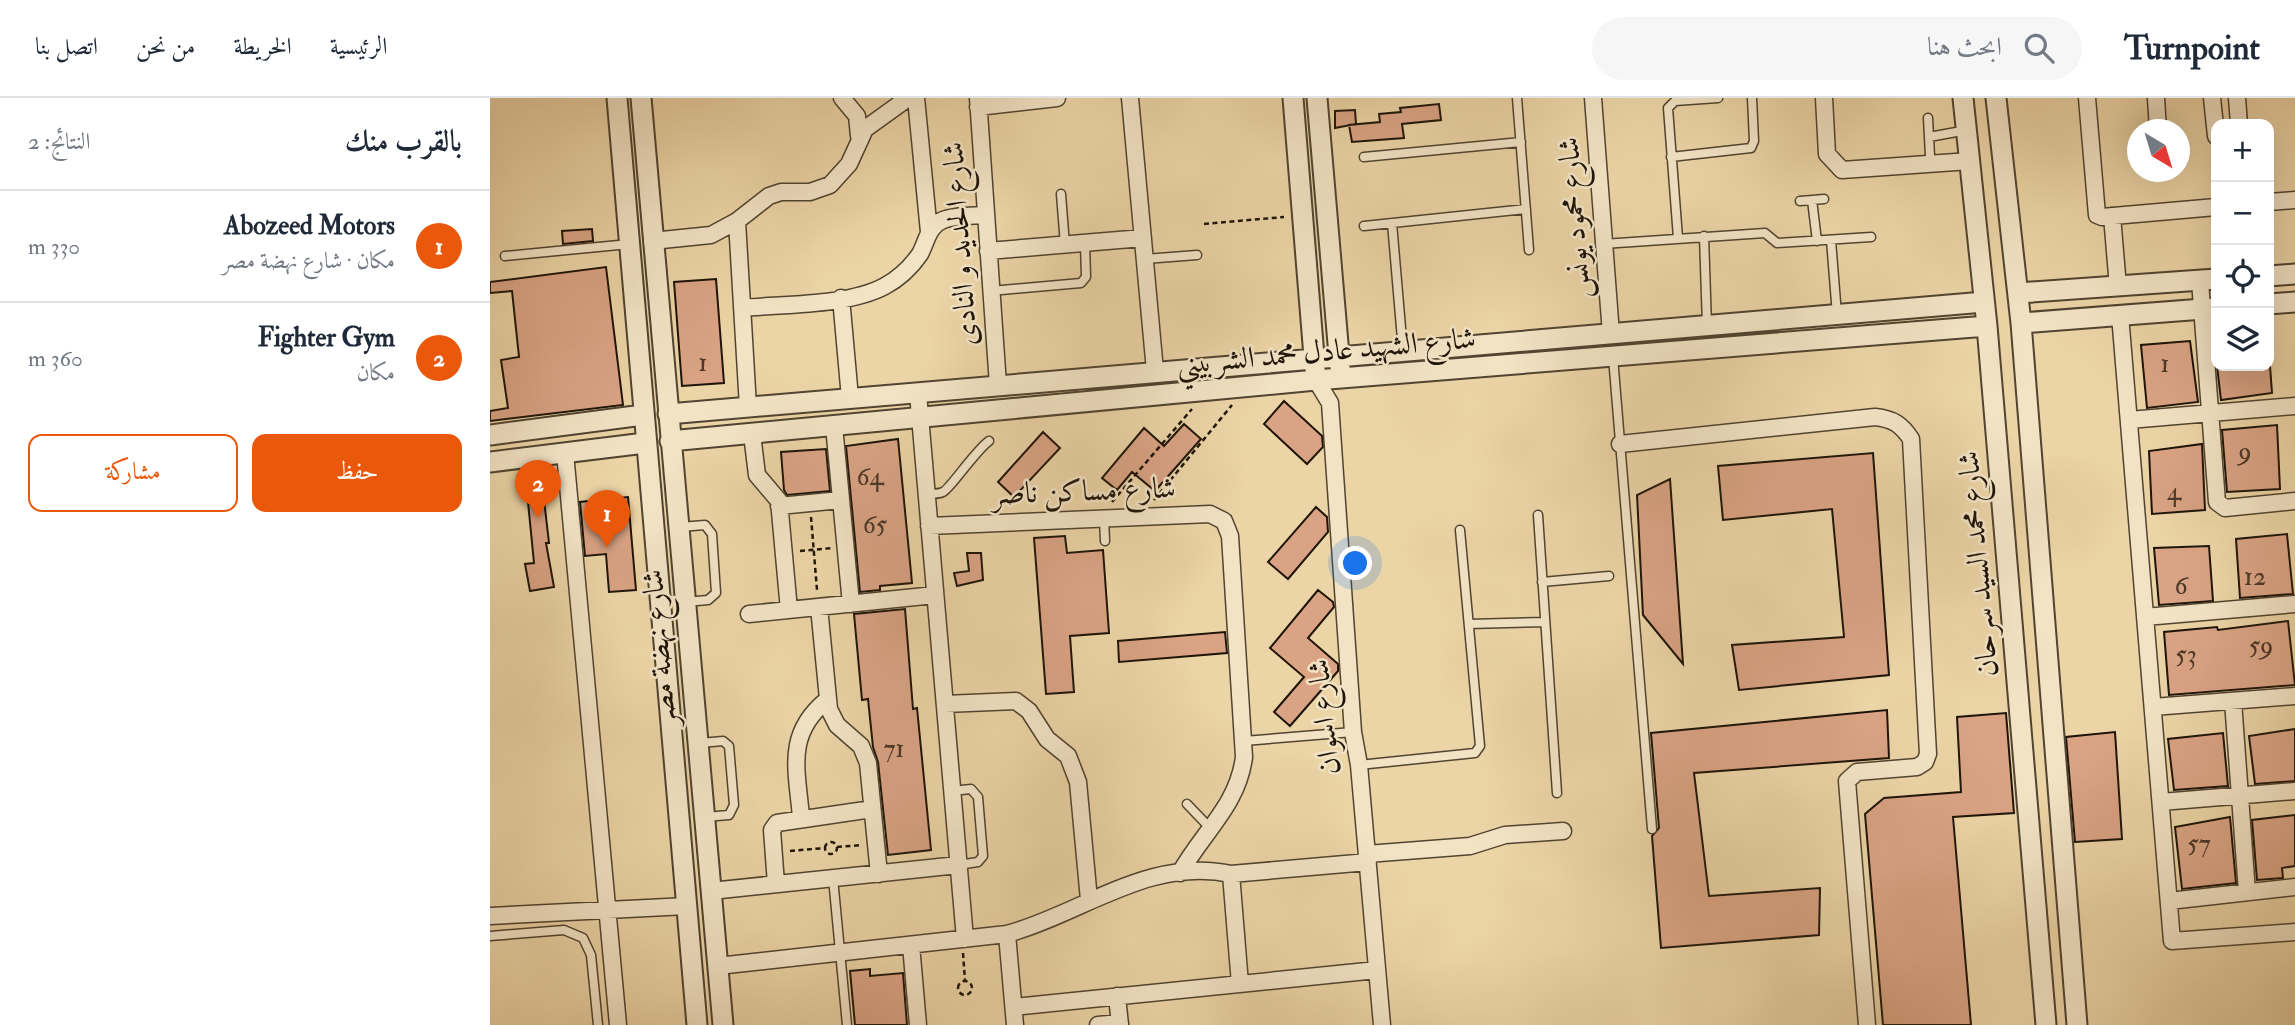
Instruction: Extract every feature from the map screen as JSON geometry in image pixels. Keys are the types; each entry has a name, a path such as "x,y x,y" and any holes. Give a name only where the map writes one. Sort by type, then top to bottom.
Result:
{"street":[{"name":"شارع نهضة مصر","path":"617,98 645,443 698,1025"},
{"name":"شارع نهضة مصر","path":"641,98 723,1025"},
{"path":"842,98 857,116 859,136"},
{"path":"652,241 701,237 720,231 737,221 769,196 781,192 810,192 830,185 849,164 859,136 872,123 891,113 908,98"},
{"path":"742,308 873,292 895,280 920,253 929,232 916,98"},
{"path":"978,102 1057,98"},
{"path":"1130,98 1155,371"},
{"name":"شارع اسوان","path":"1293,98 1316,380 1329,403 1353,732 1359,765 1382,1025"},
{"name":"شارع اسوان","path":"1317,98 1340,378 1329,403"},
{"name":"شارع محمود يونس","path":"1592,98 1611,334"},
{"path":"1824,98 1827,154 1835,167 1842,170 1971,168 1987,164 2005,170"},
{"path":"2087,98 2095,212 2102,217 2211,207"},
{"path":"2156,98 2157,119"},
{"path":"2212,98 2214,119"},
{"path":"2237,98 2239,119"},
{"name":"شارع الحديد و النادى","path":"978,102 998,386"},
{"path":"1965,114 1979,124 1990,122 1997,106"},
{"path":"1997,106 2021,323 2045,598 2077,1025"},
{"name":"شارع محمد السيد سرحان","path":"1965,114 1987,326 2046,1025"},
{"path":"2274,202 2295,200"},
{"path":"929,232 947,218 986,215"},
{"path":"2112,216 2118,287"},
{"path":"737,221 748,407"},
{"path":"988,251 1143,238"},
{"path":"2274,276 2295,274"},
{"path":"2018,293 2208,280 2210,413 2216,498 2220,506 2295,501"},
{"path":"841,298 850,398"},
{"name":"شارع الشهيد عادل محمد الشربيني","path":"668,414 1984,302"},
{"path":"2274,304 2295,302"},
{"path":"2021,323 2209,309"},
{"path":"2120,314 2172,941 2295,932"},
{"name":"شارع الشهيد عادل محمد الشربيني","path":"670,441 1316,380 1987,326"},
{"path":"918,393 963,940"},
{"path":"2129,420 2295,405"},
{"path":"490,435 643,415"},
{"path":"1620,444 1875,417 1890,418 1903,426 1911,439 1928,754 1925,762 1917,767 1857,772 1847,781 1867,1025"},
{"path":"834,426 851,604"},
{"path":"752,433 757,475 777,497 779,506 789,610"},
{"path":"490,462 645,443"},
{"path":"565,453 618,1025"},
{"path":"779,506 841,500"},
{"name":"شارع مساكن ناصر","path":"929,526 1210,514 1224,521 1230,536 1244,741"},
{"path":"749,614 935,595"},
{"path":"2011,599 2045,598"},
{"path":"2145,617 2295,604"},
{"path":"819,607 827,699 837,725 864,751 879,874"},
{"path":"2153,707 2295,696"},
{"path":"801,817 795,748 803,726 827,699"},
{"path":"945,704 1016,701 1029,710 1046,739 1068,756 1078,782 1089,900"},
{"path":"2233,701 2247,892"},
{"path":"1180,873 1226,810 1237,788 1244,741"},
{"path":"676,787 702,784"},
{"path":"2161,802 2295,792"},
{"path":"776,884 772,830 775,825 783,820 801,817 872,809"},
{"path":"718,965 1007,934 1049,920 1089,900 1137,882 1180,873 1212,870 1231,874 1470,846 1505,835 1563,831"},
{"path":"711,891 958,865"},
{"path":"1231,874 1240,984"},
{"path":"2169,901 2295,887"},
{"path":"490,916 687,906"},
{"path":"1007,934 1015,1025"},
{"path":"911,945 918,1025"},
{"path":"1014,1007 1377,970"},
{"path":"1098,1025 1120,1024 1117,996"}],"lane":[{"path":"1517,98 1530,250"},
{"path":"1678,238 1668,108 1670,103 1718,98"},
{"path":"1671,157 1751,148 1755,141 1752,98"},
{"path":"1929,137 1965,114"},
{"path":"1928,118 1930,156"},
{"path":"1364,157 1521,142"},
{"path":"1061,194 1065,244"},
{"path":"1800,201 1824,199"},
{"path":"1812,200 1817,241"},
{"path":"1364,226 1526,209"},
{"path":"1392,223 1404,351"},
{"path":"1603,244 1765,233 1777,243 1871,237"},
{"path":"1704,236 1707,326"},
{"path":"1831,240 1837,314"},
{"path":"991,291 1081,283 1086,277 1085,243"},
{"path":"505,256 629,244"},
{"path":"1145,259 1197,255"},
{"path":"1613,357 1652,829"},
{"path":"926,494 941,493 948,488 968,459 989,440"},
{"path":"1538,515 1557,793"},
{"path":"1101,519 1105,541"},
{"path":"678,527 705,525 712,534 716,593 708,600 685,602"},
{"path":"1359,765 1478,750 1461,530"},
{"path":"1542,582 1609,576"},
{"path":"1469,624 1545,622"},
{"path":"1244,741 1353,732"},
{"path":"698,743 723,741 730,749 734,808 729,815 705,817"},
{"path":"952,791 971,789 978,797 983,856 978,862 958,865"},
{"path":"1187,804 1211,829"},
{"path":"833,878 847,1025"},
{"path":"490,936 564,930 583,938 591,955 598,1025"}],"path":[{"path":"1204,224 1302,216"},
{"path":"1140,517 1248,386"},
{"path":"1101,519 1208,390"},
{"path":"809,503 819,607"},
{"path":"784,552 845,546"},
{"path":"774,853 825,848 830,842 837,847 876,843"},
{"path":"825,848 831,854 837,847"},
{"path":"963,940 965,981 973,988 970,994 964,996 958,988 965,981"}],"building":[{"path":"1439,104 1441,120 1402,124 1404,138 1352,142 1349,125 1380,122 1379,114 1401,112 1400,108"},
{"path":"1355,110 1356,124 1335,128 1335,111"},
{"path":"592,229 593,241 563,244 562,231"},
{"path":"606,267 623,405 490,421 490,411 508,408 501,360 519,357 512,291 490,293 490,282"},
{"path":"716,279 724,383 682,386 674,282"},
{"path":"2190,341 2198,402 2147,408 2141,345"},
{"path":"2218,371 2270,371 2272,393 2221,400"},
{"path":"1284,401 1322,436 1323,447 1307,464 1264,424"},
{"path":"1184,424 1201,439 1155,491 1132,472 1117,490 1102,478 1144,428 1164,446"},
{"path":"2277,425 2280,489 2227,492 2222,430"},
{"path":"1043,432 1060,448 1014,497 998,482"},
{"path":"898,439 912,583 880,586 880,590 860,592 846,446"},
{"path":"2202,444 2205,510 2152,514 2149,451"},
{"path":"826,449 830,491 787,495 784,490 781,452"},
{"path":"1873,453 1889,675 1739,690 1732,645 1844,637 1832,509 1723,520 1718,466"},
{"path":"1670,479 1683,664 1643,615 1637,495"},
{"path":"543,491 549,543 546,543 554,587 530,591 525,564 534,563 527,492"},
{"path":"628,497 636,590 609,592 606,554 585,556 580,502"},
{"path":"1316,507 1327,517 1328,532 1288,579 1268,562"},
{"path":"2287,534 2293,594 2240,598 2236,539"},
{"path":"1065,536 1067,553 1103,550 1109,633 1070,636 1074,692 1046,694 1034,538"},
{"path":"2209,546 2213,601 2159,605 2154,548"},
{"path":"967,553 981,553 983,580 957,586 954,573 969,571"},
{"path":"1318,590 1333,602 1334,607 1308,638 1338,664 1338,671 1290,726 1274,712 1304,677 1270,648"},
{"path":"905,609 913,709 917,708 931,850 888,855 868,699 862,700 854,614"},
{"path":"2288,621 2295,685 2169,695 2164,632 2217,627 2218,630"},
{"path":"1225,632 1227,653 1119,662 1118,641"},
{"path":"1887,710 1889,758 1694,773 1709,896 1820,888 1819,935 1661,948 1652,836 1659,828 1651,733"},
{"path":"2006,713 2014,813 1953,817 1971,1025 1883,1025 1865,814 1884,798 1961,792 1957,717"},
{"path":"2295,729 2295,781 2255,784 2249,736"},
{"path":"2115,732 2122,839 2075,842 2066,737"},
{"path":"2223,733 2228,786 2174,790 2168,739"},
{"path":"2295,815 2295,866 2282,868 2283,878 2257,880 2252,820"},
{"path":"2230,817 2236,883 2182,889 2175,827"},
{"path":"870,969 870,976 903,973 907,1025 855,1025 850,971"}],"place":[{"name":"Fighter Gym","path":"538,518"},
{"name":"Abozeed Motors","path":"607,548"}]}
